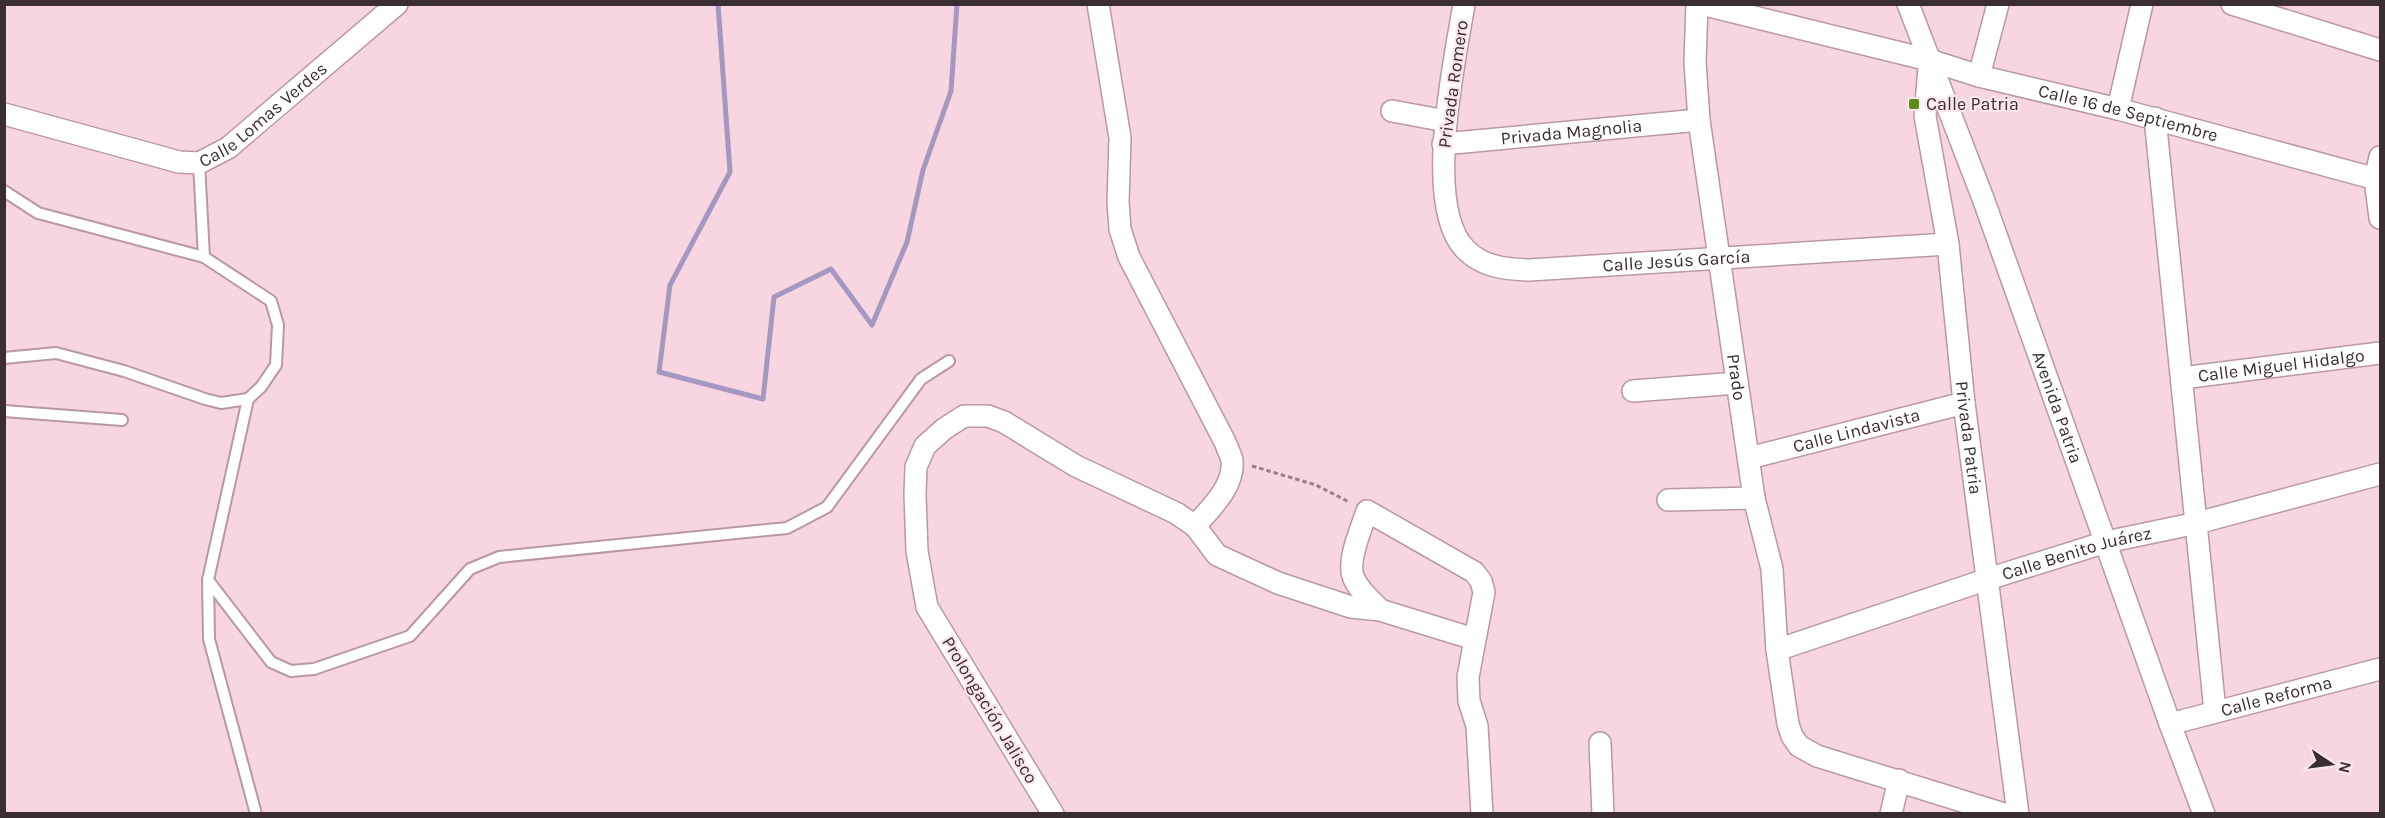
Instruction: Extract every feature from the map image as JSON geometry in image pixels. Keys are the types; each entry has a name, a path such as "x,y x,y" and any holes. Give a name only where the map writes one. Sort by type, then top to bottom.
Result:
{"street":[{"name":"Calle Lomas Verdes","path":"4,114 179,162 199,163 228,148 397,4"},
{"path":"1098,4 1120,138 1118,202 1120,229 1129,256 1225,442 1232,461 1230,477 1221,496 1195,526 1217,555 1278,583 1351,607 1380,610 1474,639"},
{"name":"Privada Romero","path":"1446,199 1443,144 1464,4"},
{"name":"Calle 16 de Septiembre","path":"1699,4 2154,118 2378,180"},
{"name":"Prado","path":"1699,4 1695,62 1699,120 1754,498 1772,569 1778,650 1788,724 1799,746 1817,756 1899,780"},
{"name":"Avenida Patria","path":"1908,4 1984,201 2170,724 2204,813"},
{"path":"1979,76 1998,4"},
{"path":"2118,109 2142,4"},
{"path":"2232,4 2380,50"},
{"name":"Privada Patria","path":"1929,60 1924,116 1948,244 1964,403 2018,813"},
{"path":"1392,111 1446,121"},
{"path":"2154,118 2216,711"},
{"name":"Privada Magnolia","path":"1443,144 1699,120"},
{"path":"2380,157 2378,180 2380,218"},
{"name":"Calle Jesús García","path":"1446,199 1452,228 1464,249 1485,264 1505,269 1529,270 1948,244"},
{"name":"Calle Miguel Hidalgo","path":"2182,378 2380,353"},
{"path":"1633,391 1737,382"},
{"name":"Calle Lindavista","path":"1749,458 1964,403"},
{"name":"Prolongación Jalisco","path":"1053,813 927,607 916,551 915,494 916,468 925,446 944,429 964,416 988,416 1004,422 1076,466 1176,513 1195,526"},
{"name":"Calle Benito Juárez","path":"1778,650 1988,579 2106,543 2197,523 2380,474"},
{"path":"1668,500 1754,498"},
{"path":"1380,610 1360,588 1352,575 1352,559 1367,510 1474,572 1481,581 1484,592 1468,677 1469,701 1477,726 1482,813"},
{"name":"Calle Reforma","path":"2170,724 2380,669"},
{"path":"1600,743 1603,813"},
{"path":"1891,813 1899,780 2004,813"}],"lane":[{"path":"199,163 204,257"},
{"path":"4,191 38,213 204,257 271,301 278,325 276,364 261,387 249,399 208,580 209,639 256,813"},
{"path":"4,358 56,353 124,371 221,403 249,399"},
{"path":"208,580 271,662 291,671 314,669 410,636 470,569 499,557 787,528 827,507 921,379 949,362"},
{"path":"4,411 122,420"}],"path":[{"path":"1232,461 1316,485 1367,510"}],"waterway":[{"path":"718,4 730,172 670,285 659,372 763,399 774,297 831,269 872,325 907,242 923,170 951,91 957,4"}],"place":[{"name":"Calle Patria","path":"1914,104"}]}
